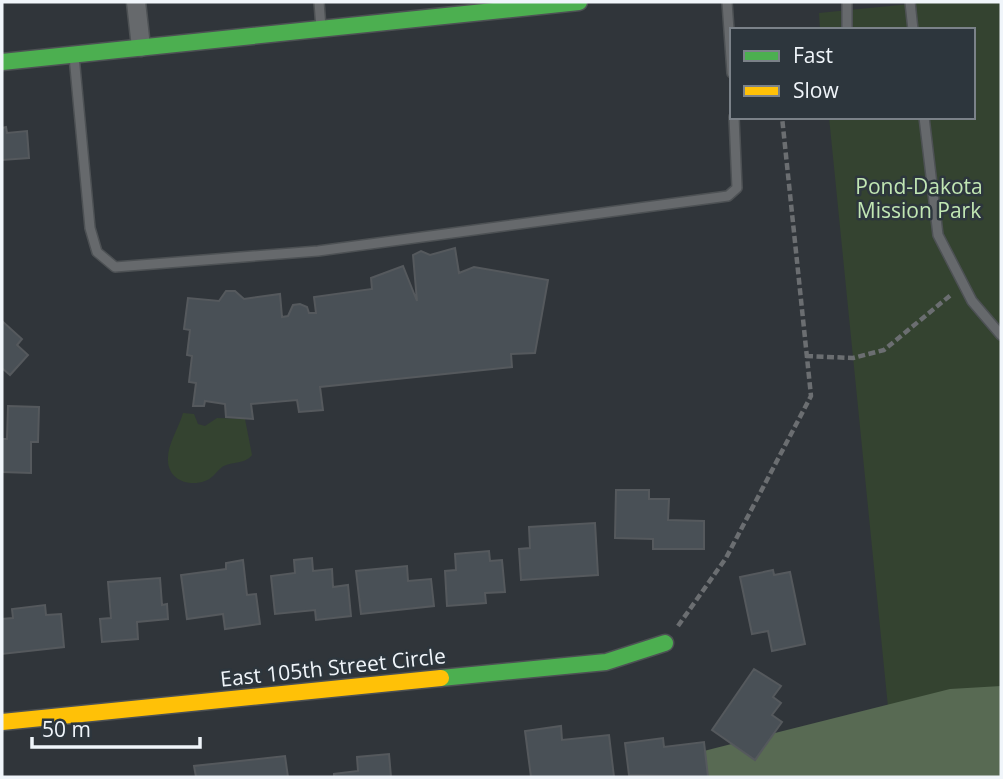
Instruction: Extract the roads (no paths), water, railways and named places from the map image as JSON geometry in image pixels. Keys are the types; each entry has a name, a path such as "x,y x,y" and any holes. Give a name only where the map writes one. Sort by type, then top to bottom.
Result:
{"street":[{"path":"136,2 141,47"},
{"path":"2,61 579,2"},
{"name":"East 105th Street Circle","path":"2,722 606,663 665,643"}],"lane":[{"path":"319,2 321,28"},
{"path":"727,2 730,37"},
{"path":"847,2 847,28"},
{"path":"909,2 913,28"},
{"path":"73,54 90,229 97,253 115,267 318,251 728,196 737,188 734,119"},
{"path":"924,119 938,235 972,301 1001,335"}],"park label":[{"name":"Pond-Dakota Mission Park","path":"919,199"}]}
